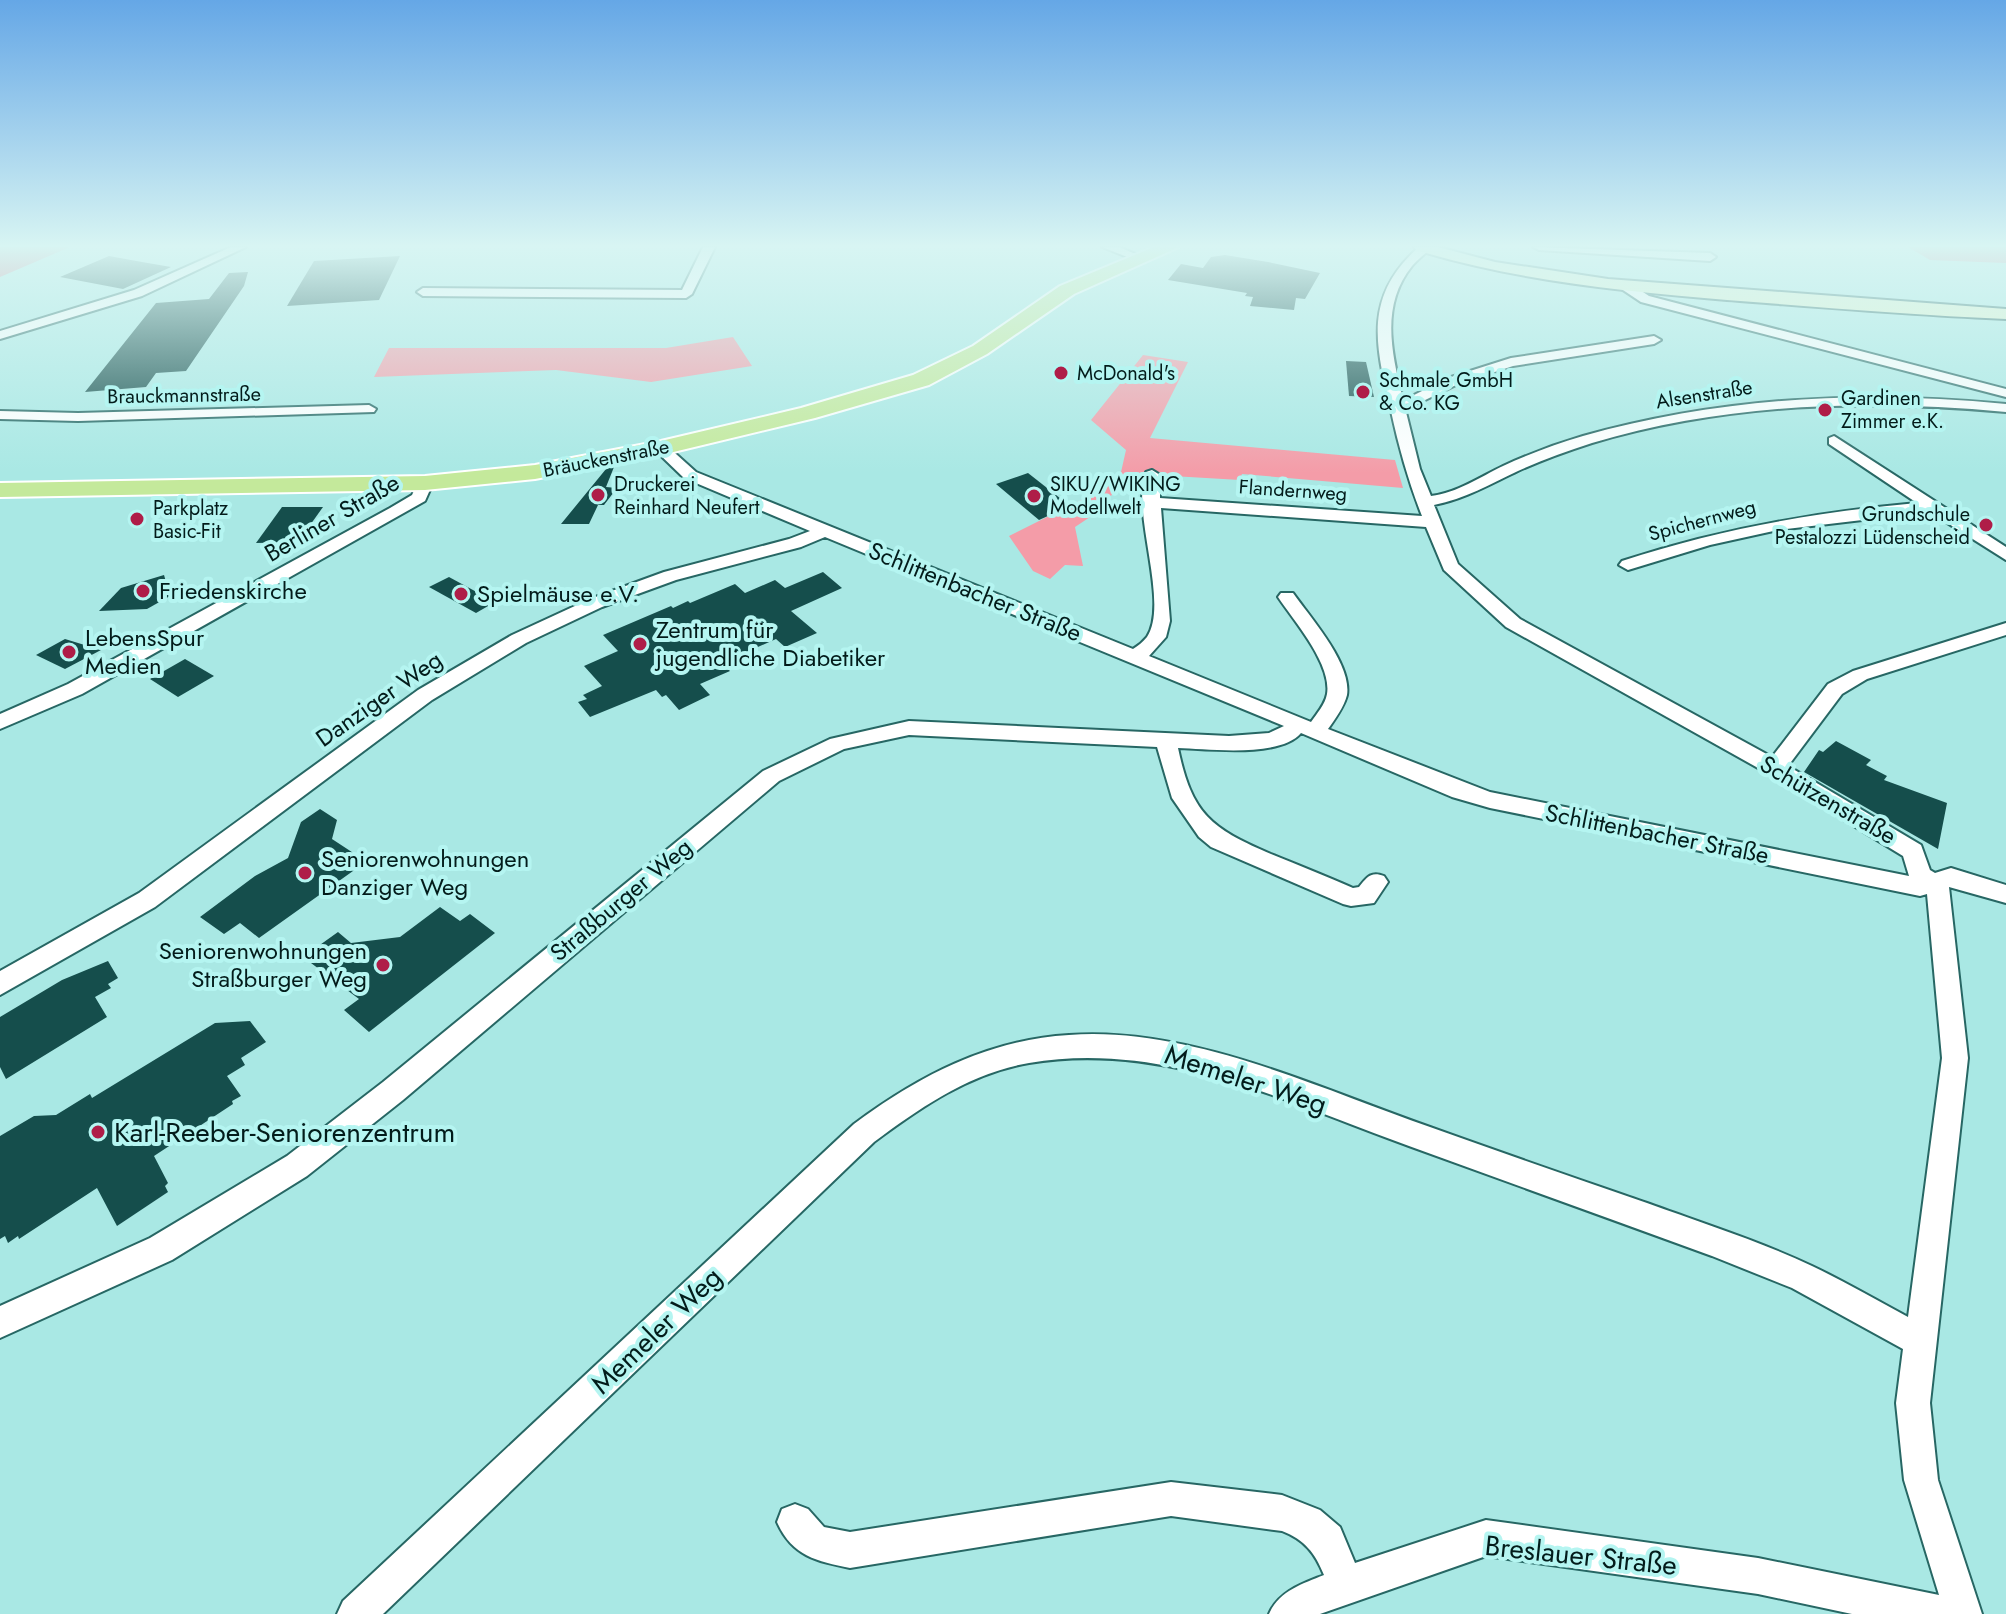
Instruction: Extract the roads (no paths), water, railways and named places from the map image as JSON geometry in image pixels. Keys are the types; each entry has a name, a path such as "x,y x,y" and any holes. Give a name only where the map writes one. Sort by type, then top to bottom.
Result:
{"main road":[{"name":"Bräuckenstraße","path":"0,490 425,483 535,472 661,448 807,413 921,380 980,350 1020,322"}],"street":[{"path":"0,335 42,322"},
{"name":"Schützenstraße","path":"1384,322 1383,347 1394,399 1423,501 1450,566 1513,623 1775,768 1913,851 1920,875 1938,888 1955,1058 1913,1403 1921,1480 1963,1614"},
{"path":"1735,322 2006,393"},
{"path":"1394,399 1414,400 1453,381 1519,360 1654,340"},
{"name":"Alsenstraße","path":"1423,501 1443,502 1549,452 1676,417 1752,406 1832,400 1908,400 2006,408"},
{"name":"Brauckmannstraße","path":"0,415 78,417 369,409"},
{"path":"1834,441 2006,555"},
{"name":"Schlittenbacher Straße","path":"661,448 690,475 1460,791 1490,800 1920,887 1951,877 2006,894"},
{"path":"1136,657 1158,635 1160,625 1160,591 1150,502 1152,475"},
{"name":"Berliner Straße","path":"0,722 75,689 396,511 419,498 425,483"},
{"name":"Flandernweg","path":"1150,502 1431,522"},
{"name":"Spichernweg","path":"1628,565 1695,542 1765,525 1931,507"},
{"name":"Danziger Weg","path":"0,984 147,900 425,695 519,639 596,603 670,576 795,543 824,531"},
{"path":"1287,597 1330,663 1336,678 1337,696 1305,728"},
{"path":"1775,768 1835,689 1860,675 2006,629"},
{"name":"Straßburger Weg","path":"0,1322 161,1249 297,1166 393,1091 771,776 819,749 850,738 909,728 1167,743 1253,743 1305,728"},
{"path":"1167,743 1186,808 1219,841 1351,897 1366,896 1376,882"},
{"name":"Memeler Weg","path":"356,1614 864,1133 927,1088 968,1067 1007,1055 1097,1043 1151,1048 1210,1062 1712,1241 1802,1277 1920,1341"},
{"path":"795,1522 814,1543 850,1550 1171,1499 1282,1513 1307,1523 1327,1540 1346,1584"},
{"name":"Breslauer Straße","path":"1288,1614 1308,1600 1346,1584 1486,1538 1758,1576 1941,1614"}],"place":[{"name":"McDonald's","path":"1061,373"},
{"name":"Schmale GmbH & Co. KG","path":"1363,392"},
{"name":"Gardinen Zimmer e.K.","path":"1825,410"},
{"name":"Druckerei Reinhard Neufert","path":"598,495"},
{"name":"SIKU//WIKING Modellwelt","path":"1034,496"},
{"name":"Parkplatz Basic-Fit","path":"137,519"},
{"name":"Grundschule Pestalozzi Lüdenscheid","path":"1986,525"},
{"name":"Friedenskirche","path":"143,591"},
{"name":"Spielmäuse e.V.","path":"461,594"},
{"name":"Zentrum für jugendliche Diabetiker","path":"640,644"},
{"name":"LebensSpur Medien","path":"69,652"},
{"name":"Seniorenwohnungen Danziger Weg","path":"305,873"},
{"name":"Seniorenwohnungen Straßburger Weg","path":"383,965"},
{"name":"Karl-Reeber-Seniorenzentrum","path":"98,1132"}]}
